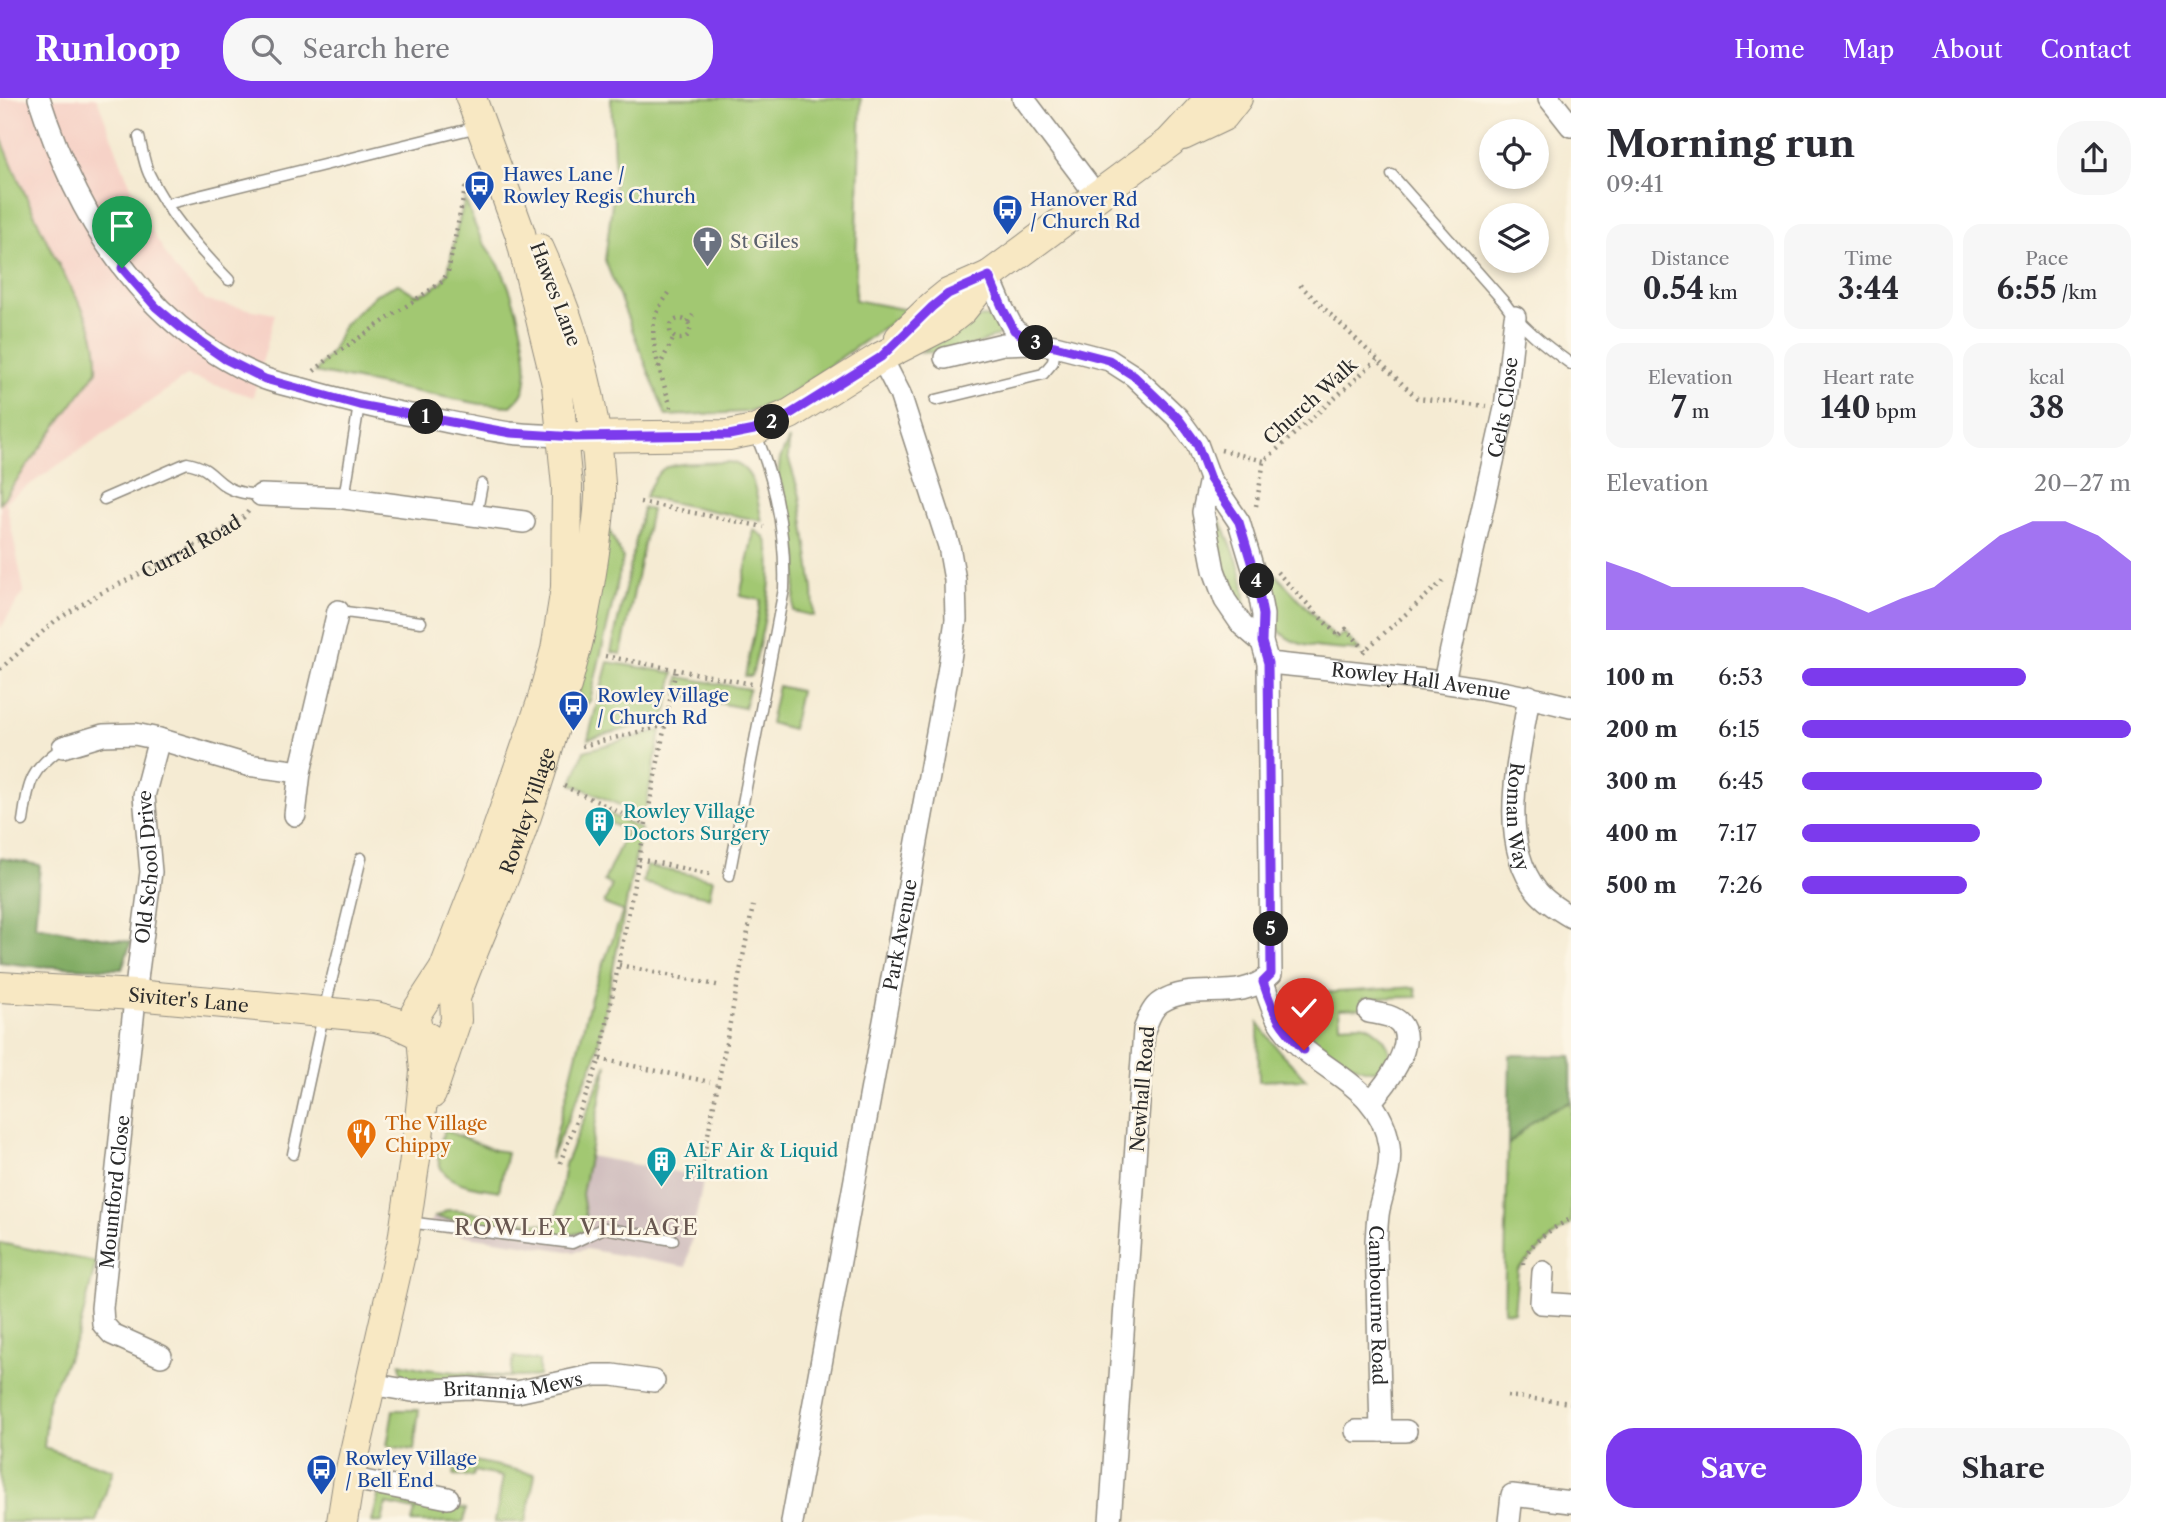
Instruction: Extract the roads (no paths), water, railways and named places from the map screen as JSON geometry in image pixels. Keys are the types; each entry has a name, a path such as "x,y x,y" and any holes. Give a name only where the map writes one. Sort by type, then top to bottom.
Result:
{"main road":[{"name":"Hawes Lane","path":"471,98 520,233 557,384 563,436"},
{"path":"1170,142 1211,98"},
{"path":"563,436 729,435 754,430 790,414 881,357 942,326 962,310 989,276 1170,142 1223,116 1237,98"},
{"name":"Hawes Lane","path":"492,159 524,216 559,294 579,355 597,437"},
{"name":"Rowley Village","path":"342,1522 349,1478 403,1241 425,1072 422,1015 444,970 491,849 542,702 556,650 566,588 567,486 563,436"},
{"name":"Rowley Village","path":"418,1138 454,1022 455,998 516,845 550,746 583,620 599,515 601,487 597,437"},
{"name":"Siviter's Lane","path":"0,987 324,1011 394,1021 422,1015"},
{"path":"422,1015 437,999 447,1002 454,1022"},
{"name":"Rowley Village","path":"325,1522 349,1478"}],"street":[{"path":"39,98 66,171 101,238 122,268 156,307 225,359 265,379 359,405 511,433 563,436"},
{"path":"1023,98 1097,196"},
{"path":"1549,98 1571,126"},
{"path":"989,276 1014,330 1044,344 1109,360 1134,376 1178,418 1197,444 1210,479 1239,522 1263,615 1262,642 1268,663 1271,974 1263,982"},
{"name":"Celts Close","path":"1444,681 1505,408 1515,317"},
{"path":"944,358 1003,344 1044,344"},
{"name":"Park Avenue","path":"792,1522 956,620 955,580 949,546 901,394 881,357"},
{"path":"1210,479 1203,512 1214,570 1225,600 1242,625 1262,642"},
{"path":"261,495 344,498 524,522"},
{"path":"295,815 300,772 338,611"},
{"name":"Rowley Hall Avenue","path":"1268,663 1444,681 1529,696 1571,707"},
{"name":"Roman Way","path":"1529,696 1513,808 1515,836 1522,865 1537,891 1555,908 1571,917"},
{"path":"63,747 103,735 135,734 247,765 300,772"},
{"name":"Old School Drive","path":"135,995 151,872 144,796 159,739"},
{"name":"Cambourne Road","path":"1263,982 1272,1009 1284,1030 1304,1050 1371,1101 1384,1124 1390,1164 1379,1211 1376,1241 1381,1431"},
{"name":"Newhall Road","path":"1110,1522 1144,1030 1149,1016 1159,1003 1170,998 1180,994 1245,989 1263,982"},
{"name":"Mountford Close","path":"135,995 102,1308 103,1324 112,1334 161,1356"},
{"path":"1369,1012 1390,1016 1401,1024 1405,1036 1401,1057 1388,1082 1371,1101"},
{"path":"1543,1272 1541,1303 1571,1305"},
{"name":"Britannia Mews","path":"370,1384 412,1391 469,1388 517,1392 595,1375 654,1381"},
{"path":"1356,1431 1406,1431"},
{"path":"349,1478 448,1498"},
{"path":"1509,1522 1512,1494 1571,1502"}],"lane":[{"path":"166,204 480,127"},
{"path":"139,137 148,172 166,204 203,253 229,280"},
{"path":"1392,176 1515,317 1571,364"},
{"path":"936,400 1044,374 1052,362 1044,344"},
{"path":"344,498 359,405"},
{"path":"729,876 784,589 784,551 776,497 767,461 754,430"},
{"path":"104,499 187,463 210,471 227,487 244,494 261,495"},
{"path":"476,516 482,484"},
{"path":"338,611 421,622"},
{"path":"23,821 29,785 36,770 63,747"},
{"path":"293,1154 361,858"},
{"path":"405,1222 572,1243 604,1228 673,1240"}],"place":[{"name":"Hawes Lane / Rowley Regis Church","path":"480,212"},
{"name":"Hanover Rd / Church Rd","path":"1007,237"},
{"name":"St Giles","path":"707,268"},
{"name":"Rowley Village / Church Rd","path":"574,733"},
{"name":"Rowley Village Doctors Surgery","path":"600,849"},
{"name":"The Village Chippy","path":"362,1161"},
{"name":"ALF Air & Liquid Filtration","path":"661,1188"},
{"name":"Rowley Village / Bell End","path":"322,1496"}],"district":[{"name":"ROWLEY VILLAGE","path":"577,1227"}]}
